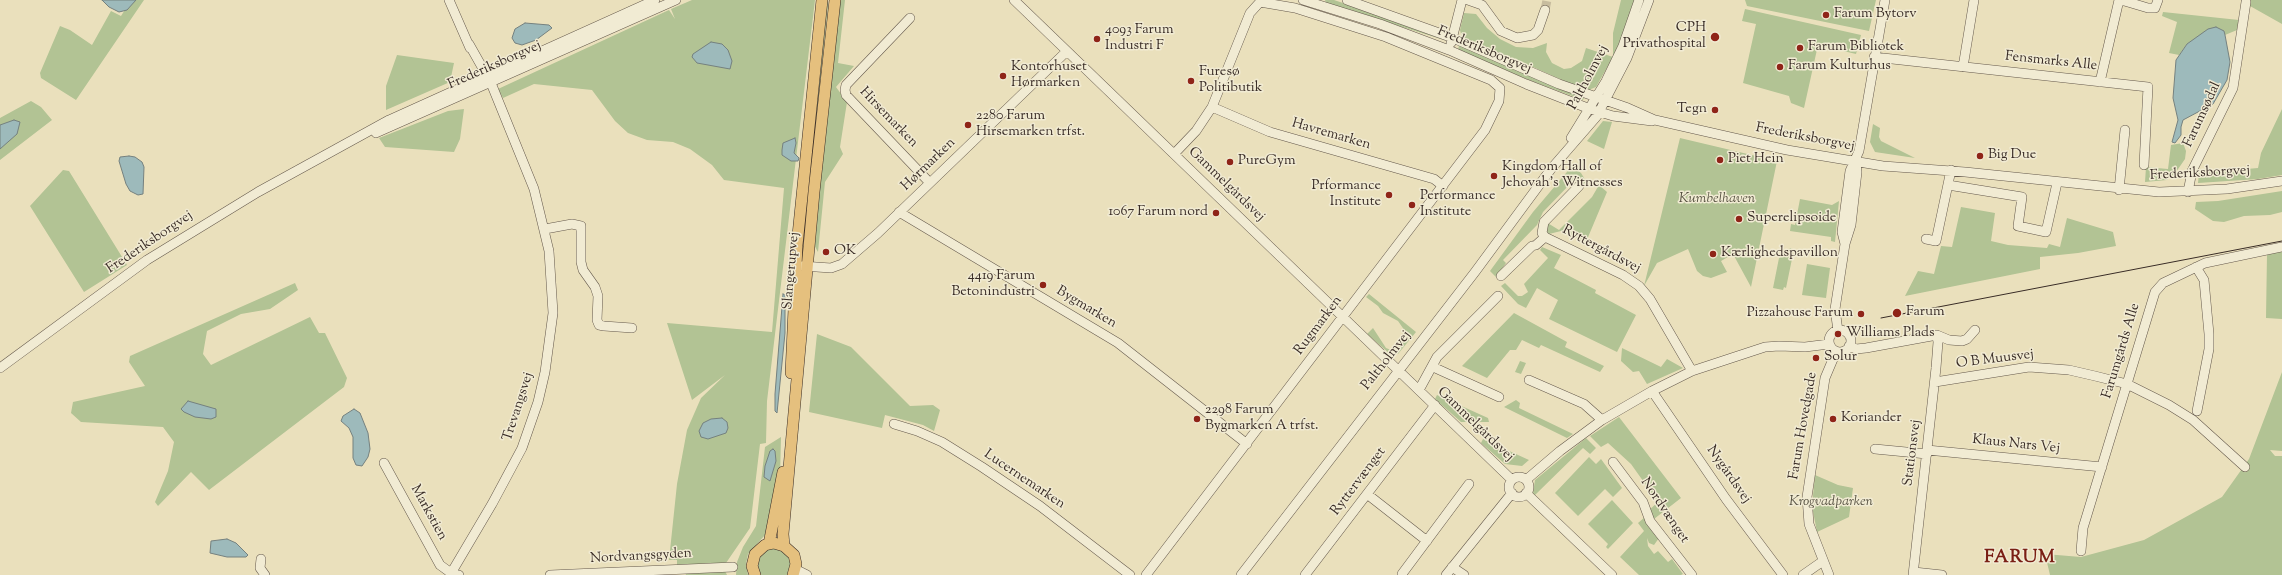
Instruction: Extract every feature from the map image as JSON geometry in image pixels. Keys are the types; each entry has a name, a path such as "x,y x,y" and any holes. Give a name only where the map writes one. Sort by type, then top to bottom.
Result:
{"main road":[{"name":"Slangerupvej","path":"769,544 782,477 796,266 822,0"},
{"path":"830,0 830,40"},
{"name":"Slangerupvej","path":"784,546 783,534 822,106 835,0"},
{"path":"755,575 752,566 754,558 761,548 769,544 784,546 794,556 794,572"}],"street":[{"name":"Trevangsvej","path":"449,0 534,190 545,229 552,280 553,313 547,365 538,402 510,472 453,574"},
{"name":"Frederiksborgvej","path":"0,368 81,307 187,234 258,192 325,156 655,0"},
{"name":"Frederiksborgvej","path":"486,81 676,0"},
{"name":"Gammelgårdsvej","path":"1014,0 1512,480"},
{"name":"Frederiksborgvej","path":"1303,0 1316,2 1380,24 1449,50 1595,110 1613,116 1648,121 1655,120"},
{"name":"Frederiksborgvej","path":"1347,0 1453,38 1601,100 1628,108 1655,120 1787,150 1856,162 1951,170 2119,190 2188,192 2227,189 2282,181"},
{"path":"1449,50 1462,0"},
{"path":"1468,0 1482,5 1500,31 1517,38 1533,35 1538,30 1545,10"},
{"name":"Paltholmvej","path":"1601,100 1639,0"},
{"name":"Paltholmvej","path":"1241,575 1475,272 1595,110 1627,58 1649,0"},
{"path":"1838,330 1836,309 1845,244 1851,225 1858,172 1856,162 1885,0"},
{"path":"1963,67 1974,0"},
{"path":"2100,82 2120,0 2148,8 2155,8 2158,0"},
{"name":"Rugmarken","path":"1146,575 1443,186 1494,115 1499,101 1500,88 1491,80 1386,37 1328,18 1264,1 1256,4 1250,13 1212,107"},
{"name":"Farumsødal","path":"2188,192 2192,171 2233,88 2246,2"},
{"name":"Hirsemarken","path":"910,18 846,84 845,90 846,95 930,183"},
{"name":"Hørmarken","path":"796,266 830,268 842,264 930,183 1067,51"},
{"name":"Fensmarks Alle","path":"1874,57 2148,87 2144,165"},
{"path":"1174,154 1196,131 1212,107"},
{"name":"Havremarken","path":"1212,107 1270,132 1434,179 1443,186"},
{"path":"2119,190 2124,130"},
{"path":"1926,239 1936,241 1951,170"},
{"path":"1948,185 2022,197 2018,226 2046,232 2057,183"},
{"name":"Ryttergårdsvej","path":"1579,186 1544,222 1541,227 1545,237 1623,276 1639,286 1650,299 1692,371"},
{"name":"Bygmarken","path":"899,212 1118,343 1247,444"},
{"path":"545,229 572,224 578,224 582,228 581,262 583,270 595,286 598,296 597,320 599,325 632,328"},
{"name":"Ryttergårdsvej","path":"1501,276 1532,246 1536,245 1545,237"},
{"name":"Farumgårds Alle","path":"2081,551 2083,528 2155,292 2164,283 2196,267 2223,258 2282,246"},
{"path":"2196,267 2204,280 2209,334 2209,349 2197,411"},
{"name":"Gammelgårdsvej","path":"1419,390 1433,367 1437,357 1498,296"},
{"path":"1838,330 1848,334 1850,340 1849,346 1844,351 1836,352 1829,344 1830,335 1838,330"},
{"path":"1849,346 1856,349 1866,348 1936,335 1949,340 1962,341 1967,339 1975,330"},
{"name":"Stationsvej","path":"1913,573 1938,352 1936,335"},
{"path":"1526,480 1560,451 1602,420 1652,391 1692,371 1765,347 1780,346 1805,348 1829,344"},
{"name":"Farum Hovedgade","path":"1829,575 1809,524 1808,490 1825,378 1836,352"},
{"name":"Gammelgårdsvej","path":"1433,367 1499,397"},
{"name":"O B Muusvej","path":"1935,382 2005,370 2037,368 2069,370 2127,384 2170,405 2193,420 2245,467"},
{"path":"1529,380 1584,404 1602,420"},
{"name":"Nygårdsvej","path":"1652,391 1726,499 1783,575"},
{"name":"Ryttervænget","path":"1306,575 1435,405"},
{"name":"Lucernemarken","path":"894,424 917,431 942,442 982,467 1040,506 1130,575"},
{"name":"Klaus Nars Vej","path":"1875,449 2102,467"},
{"name":"Nordvænget","path":"1613,462 1643,502 1650,520 1692,575"},
{"name":"Markstien","path":"384,463 440,565 453,574"},
{"path":"1520,477 1526,480 1528,485 1526,493 1518,496 1512,493 1509,487 1512,480 1520,477"},
{"path":"1402,574 1469,484"},
{"path":"1446,575 1512,493"},
{"path":"1526,493 1612,575"},
{"path":"1367,494 1427,541"},
{"path":"261,559 260,568 265,575"},
{"path":"1803,575 1823,561"},
{"name":"Nordvangsgyden","path":"550,575 733,567"},
{"path":"1452,567 1464,575"},
{"path":"794,572 807,575"},
{"path":"1913,573 1942,575"}],"green space":[{"path":"131,0 144,0 76,100 41,78 40,73 60,26 70,30 92,45 111,11 121,16"},
{"path":"692,0 815,0 767,401 766,443 760,444 750,528 726,563 677,565 677,560 669,560 677,484 687,430 701,398 725,375 692,400 667,323 772,332 784,188 724,180 712,165 690,149 673,142 647,140 628,133 615,121 592,90 534,84 503,98 498,89 669,10 675,19 671,9"},
{"path":"826,0 828,0 828,6 811,174 810,155"},
{"path":"838,0 845,0 838,63 854,66 836,87 847,102 840,147 843,154 825,182 818,252 814,245"},
{"path":"1325,0 1334,0 1355,7 1444,40 1326,3"},
{"path":"1621,0 1635,0 1626,27 1613,57 1613,33"},
{"path":"1745,0 1876,0 1869,31 1747,6"},
{"path":"2251,0 2282,0 2282,24 2250,6"},
{"name":"Farum Kulturhus","path":"1745,9 1861,35 1856,54 1818,45 1804,108 1791,103 1789,96 1743,83 1756,24 1742,21"},
{"path":"2163,12 2239,20 2237,30 2225,35 2224,31 2187,44 2179,55 2169,53 2177,22 2162,16"},
{"path":"1464,13 1476,14 1487,28 1500,39 1516,47 1533,48 1547,43 1546,52 1552,63 1564,69 1571,68 1582,61 1586,48 1613,57 1596,87 1586,91 1522,62 1462,38 1460,30"},
{"path":"1459,45 1584,98 1583,100 1529,80 1458,50"},
{"path":"397,55 454,63 450,82 386,110 386,86"},
{"path":"31,101 41,107 52,120 0,160 0,118"},
{"path":"464,109 460,139 454,152 385,147 379,138 448,111"},
{"path":"2282,109 2282,175 2258,179 2198,183 2199,173 2258,168 2261,153"},
{"path":"1603,121 1612,122 1604,149 1587,141"},
{"path":"1873,124 1880,128 1879,137 1881,141 1915,158 1875,152 1870,142"},
{"name":"Kumbelhaven","path":"1680,138 1777,161 1751,287 1733,254 1721,261 1727,272 1711,278 1703,276 1697,271 1688,249 1657,263 1644,286"},
{"path":"2183,143 2186,151 2185,159 2176,172 2167,180 2145,182 2146,167 2168,169 2171,145"},
{"path":"1572,166 1581,173 1586,181 1583,186 1574,180 1543,212 1537,225 1503,260 1506,263 1496,277 1490,271 1533,212"},
{"path":"63,170 69,171 127,265 84,292 30,206"},
{"path":"1599,185 1607,192 1586,242 1561,231 1549,234 1544,230 1546,222 1559,230 1592,197"},
{"path":"2282,191 2282,212 2270,215 2244,216 2224,222 2213,221 2195,209 2196,202 2218,201"},
{"path":"1800,199 1832,205 1839,201 1835,242 1831,241 1831,237 1790,231 1791,224 1795,225"},
{"path":"1961,207 1995,213 1991,241 2008,245 2047,248 2049,244 2060,247 2067,218 2113,232 2116,246 2078,253 2040,257 2040,269 1905,296 1918,271 1934,274 1941,246 1952,247"},
{"path":"1542,247 1561,255 1554,268 1596,290 1595,293 1636,315 1617,352 1549,319 1558,300 1537,288 1526,308 1518,304 1501,286 1505,283 1518,296 1522,296 1528,292 1524,284 1548,258 1540,250"},
{"path":"1790,248 1792,249 1793,254 1786,288 1784,287 1783,290 1773,288 1779,258 1789,252"},
{"path":"2282,251 2282,319 2266,318 2267,254"},
{"path":"1807,264 1830,268 1826,298 1802,295"},
{"path":"295,283 298,290 270,309 241,314 207,331 203,354 211,365 310,317 319,333 325,333 347,378 344,387 209,490 191,472 158,506 155,502 168,471 174,442 163,427 81,422 71,413 73,402 145,386 129,362 130,356"},
{"path":"1369,294 1416,332 1398,354 1390,354 1367,334 1373,328 1386,348 1391,350 1400,346 1407,334 1398,321 1383,313 1378,306 1366,297"},
{"path":"1514,313 1567,342 1565,347 1604,366 1600,372 1541,345 1539,348 1522,340 1516,350 1510,350 1487,378 1462,366"},
{"path":"817,334 851,347 910,406 933,405 940,410 934,431 923,425 885,415 882,428 809,412"},
{"path":"1622,348 1661,367 1667,359 1683,368 1647,384 1639,371 1633,372 1621,361"},
{"path":"1520,361 1526,363 1521,374 1515,372"},
{"path":"2282,372 2282,451 2270,450 2275,456 2282,456 2282,575 2050,575 2045,554 2081,557 2144,540 2222,497 2249,459"},
{"path":"1437,395 1488,418 1489,422 1461,422 1435,399"},
{"path":"1516,400 1520,403 1519,408 1573,434 1567,438 1504,407"},
{"path":"1619,417 1681,498 1654,519 1648,511 1658,502 1631,464 1608,443 1601,447 1590,436"},
{"path":"781,437 780,477 765,535 748,554 746,564 748,575 736,575 737,562 743,547 756,526 765,447"},
{"path":"1586,438 1596,448 1590,454 1583,448 1535,495 1533,493 1535,480"},
{"path":"1483,439 1529,460 1522,466 1505,464 1481,443"},
{"path":"1589,457 1596,464 1601,459 1622,488 1613,497 1605,489 1578,516 1555,493"},
{"name":"Krogvadparken","path":"1815,475 1838,485 1853,488 1849,517 1817,532 1812,506"},
{"path":"1612,500 1633,523 1608,549 1606,547 1608,544 1588,524"},
{"path":"1645,517 1659,538 1654,545 1649,543 1647,538 1648,546 1654,554 1658,551 1668,562 1672,559 1683,574 1639,575 1620,557 1644,531 1638,523"},
{"path":"768,549 780,549 788,556 791,562 788,575 759,575 757,570 759,556"},
{"path":"725,571 727,575 686,575 685,572"}],"water":[{"path":"102,0 136,0 127,10 119,12 109,7"},
{"path":"525,23 549,25 552,28 536,40 522,45 515,43 512,38 515,29"},
{"path":"2216,27 2224,31 2225,35 2230,62 2227,80 2213,104 2183,120 2181,135 2175,143 2172,142 2178,120 2173,98 2176,60 2187,44 2208,29"},
{"path":"711,42 722,44 728,50 732,61 730,69 697,63 692,57 693,54"},
{"path":"14,120 20,122 17,134 0,149 0,125"},
{"path":"795,138 796,143 794,153 799,158 798,161 791,161 782,155 783,143"},
{"path":"120,157 135,157 142,162 144,167 143,194 138,195 130,191 126,184 119,161"},
{"path":"783,294 785,295 785,333 777,413 775,411 775,394"},
{"path":"188,401 216,409 216,417 211,419 195,417 184,412 181,409"},
{"path":"354,409 360,413 368,433 370,449 368,457 362,466 356,465 353,458 353,437 349,428 341,421 343,416"},
{"path":"722,418 727,422 728,428 726,433 708,439 701,437 699,431 703,423 711,419"},
{"path":"773,449 775,451 776,461 770,481 764,477 765,466 770,451"},
{"path":"227,539 236,543 248,555 246,557 227,557 210,553 211,541"}],"tunnel":[{"path":"1545,10 1547,0"}],"tram line":[{"path":"1881,318 2282,241"}],"place":[{"name":"Farum Bytorv","path":"1826,15"},
{"name":"CPH Privathospital","path":"1715,37"},
{"name":"4093 Farum Industri F","path":"1097,39"},
{"name":"Farum Bibliotek","path":"1800,48"},
{"name":"Farum Kulturhus","path":"1780,67"},
{"name":"Kontorhuset Hørmarken","path":"1003,76"},
{"name":"Furesø Politibutik","path":"1191,81"},
{"name":"Tegn","path":"1715,110"},
{"name":"2280 Farum Hirsemarken trfst.","path":"968,125"},
{"name":"Big Due","path":"1980,156"},
{"name":"Piet Hein","path":"1720,160"},
{"name":"PureGym","path":"1230,162"},
{"name":"Kingdom Hall of Jehovah's Witnesses","path":"1494,176"},
{"name":"Prformance Institute","path":"1389,195"},
{"name":"Performance Institute","path":"1412,205"},
{"name":"1067 Farum nord","path":"1216,213"},
{"name":"Superelipsoide","path":"1739,219"},
{"name":"OK","path":"826,252"},
{"name":"Kærlighedspavillon","path":"1713,254"},
{"name":"4419 Farum Betonindustri","path":"1043,285"},
{"name":"Farum","path":"1897,313"},
{"name":"Pizzahouse Farum","path":"1861,314"},
{"name":"Williams Plads","path":"1838,334"},
{"name":"Solur","path":"1816,358"},
{"name":"2298 Farum Bygmarken A trfst.","path":"1197,419"},
{"name":"Koriander","path":"1833,419"}],"district":[{"name":"FARUM","path":"2020,559"}]}
